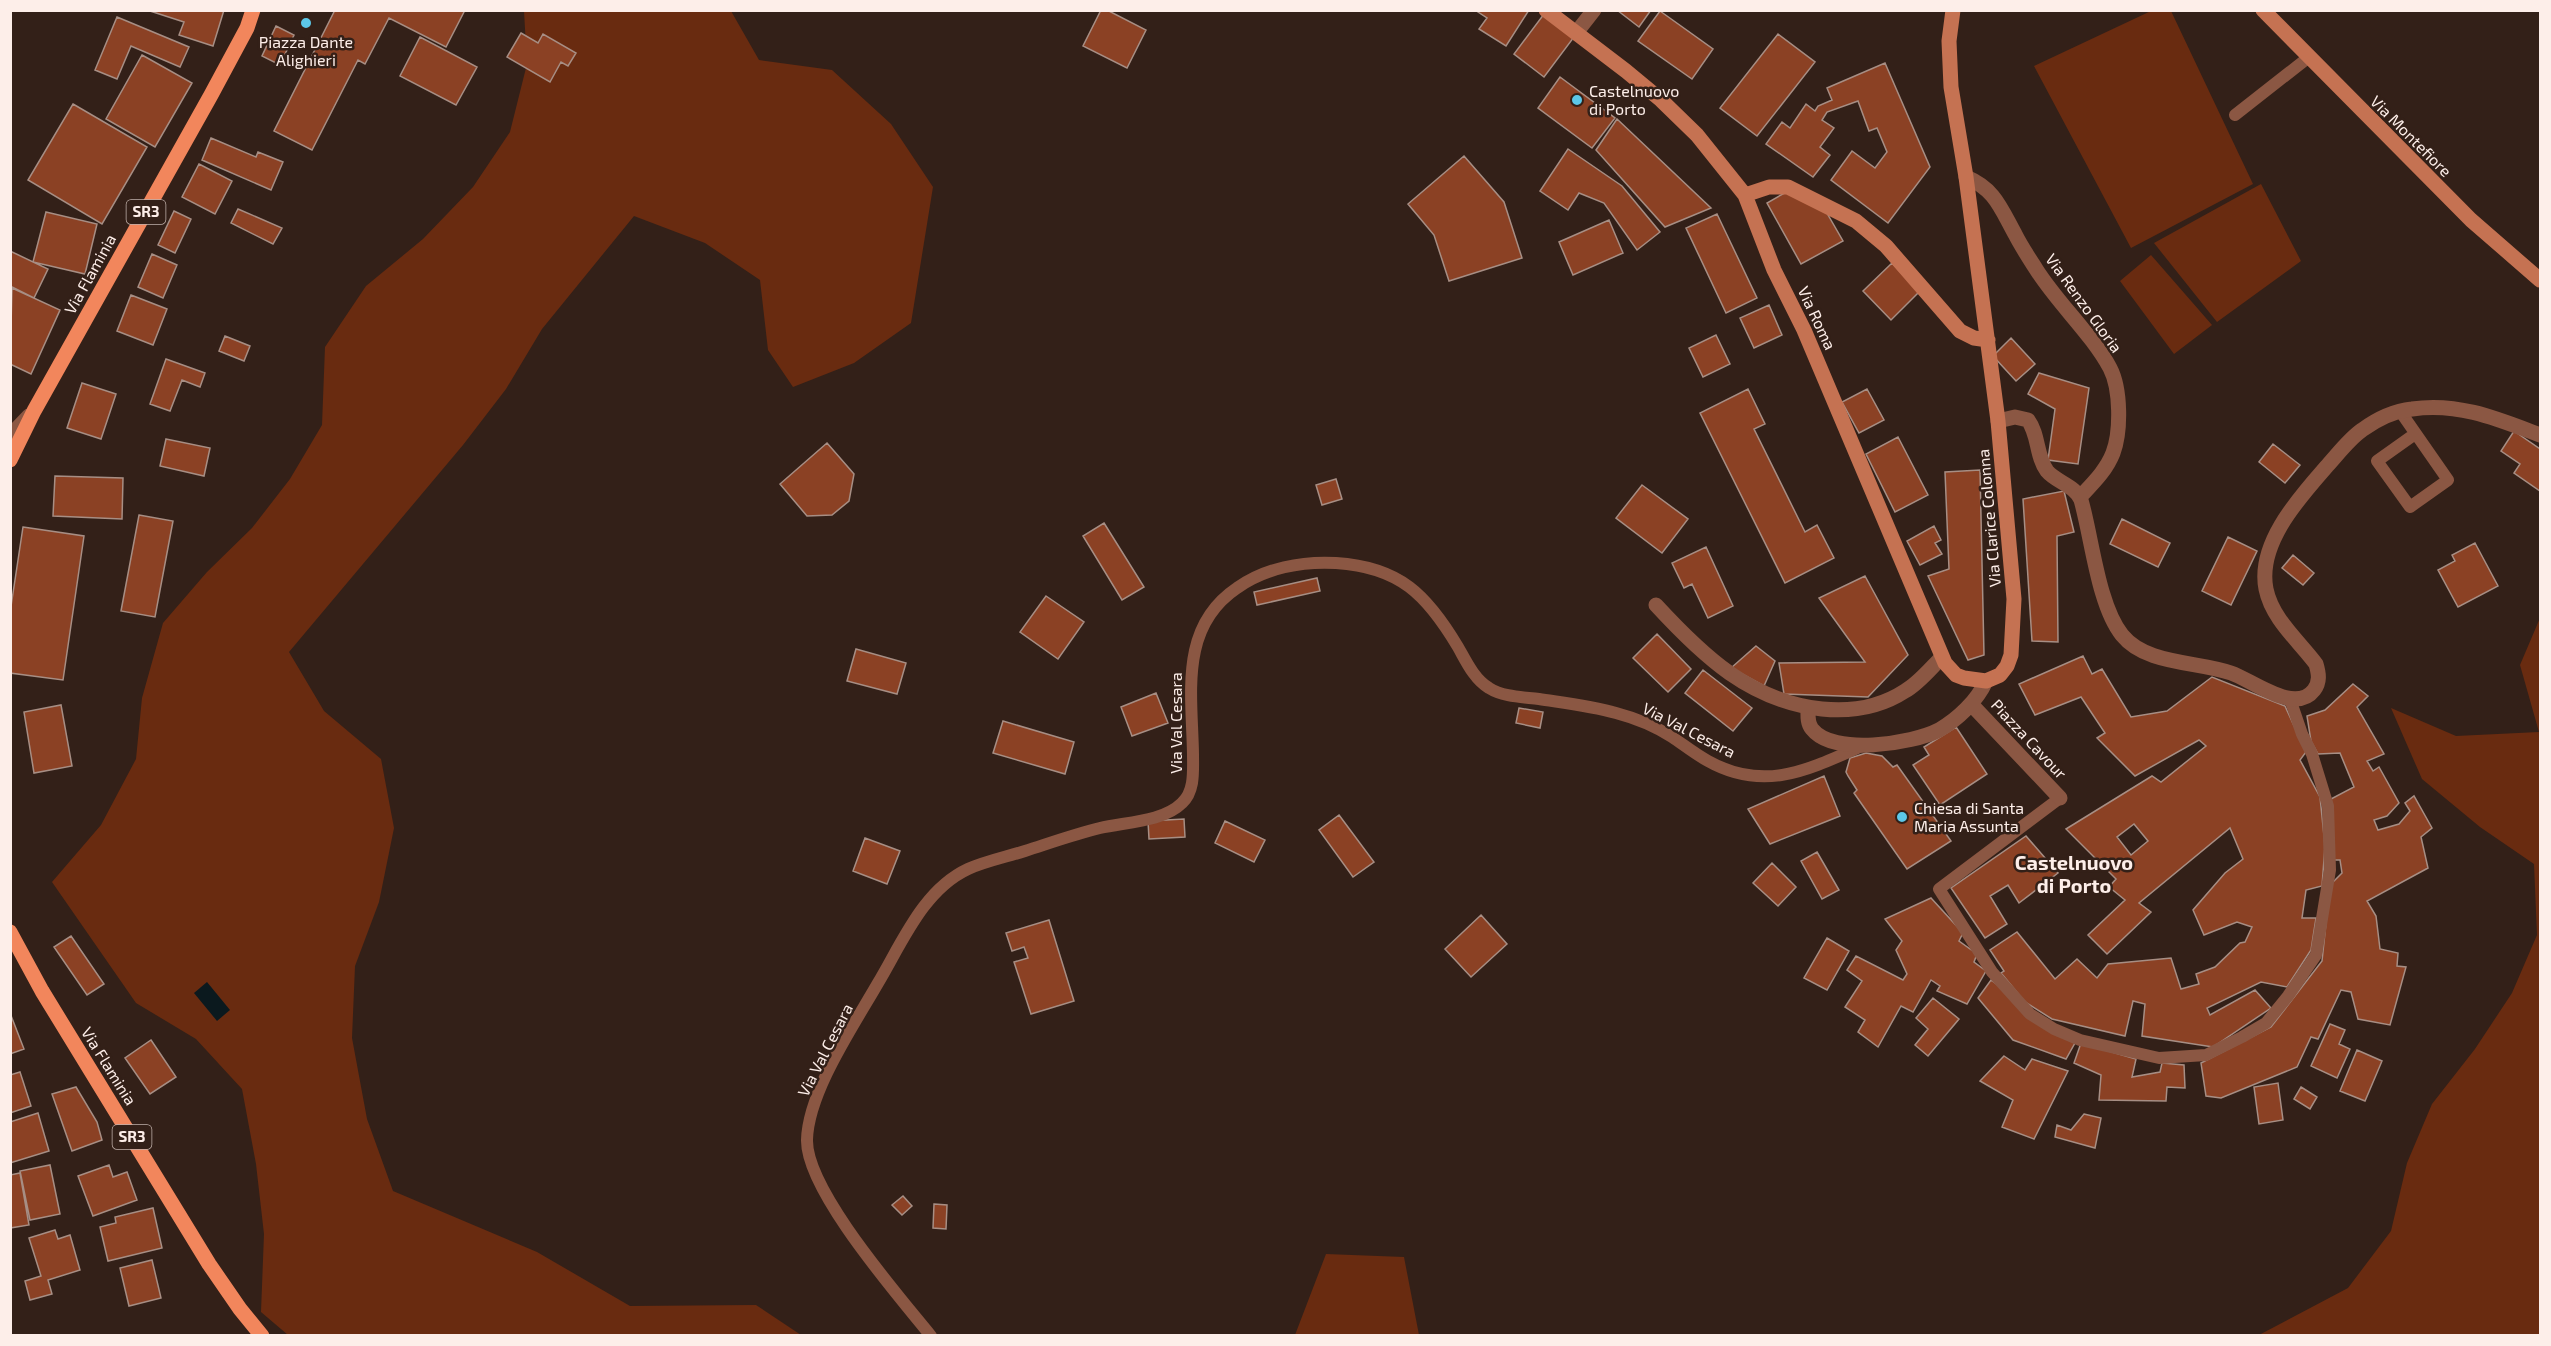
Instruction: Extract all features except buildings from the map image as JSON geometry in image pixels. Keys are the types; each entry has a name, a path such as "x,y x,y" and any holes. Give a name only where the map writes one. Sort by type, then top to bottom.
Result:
{"main road":[{"name":"Via Flaminia","path":"10,460 34,411 211,95 247,28 254,10"},
{"name":"Via Roma","path":"1546,10 1634,76 1676,114 1724,167 1745,195 1774,270 1804,330 1942,657 1950,671 1956,675 1986,681"},
{"path":"1745,195 1763,188 1788,187 1844,214 1886,246 1960,331 1974,338 1988,340 1948,66 1953,10"},
{"name":"Via Montefiore","path":"2263,10 2471,220 2541,280"},
{"name":"Via Clarice Colonna","path":"1986,681 2000,675 2010,661 2014,599 1998,421 1988,340"},
{"name":"Via Flaminia","path":"11,938 214,1272 262,1335"}],"street":[{"path":"1576,33 1594,10"},
{"name":"Via Renzo Gloria","path":"1966,177 1985,187 1996,198 2014,233 2047,285 2101,355 2113,375 2118,401 2114,449 2104,469 2080,497"},
{"path":"1998,421 2015,417 2028,420 2045,469 2080,497 2105,599 2116,626 2125,639 2150,654 2231,673 2290,699 2312,693 2317,686 2319,672 2316,664 2271,604 2266,575 2274,541 2284,519 2350,441 2372,423 2400,411 2430,407 2458,408 2486,414 2541,435"},
{"path":"10,436 34,411"},
{"path":"1656,605 1692,642 1747,685 1770,697 1808,707 1848,711 1885,702 1913,686 1942,657"},
{"name":"Piazza Cavour","path":"1808,707 1809,723 1820,736 1832,742 1866,744 1896,742 1925,736 1946,725 1971,704 1986,681"},
{"name":"Piazza Cavour","path":"1971,704 2060,798"}],"lane":[{"path":"2235,115 2308,57"},
{"path":"2400,411 2448,480 2410,507 2377,461 2415,434"},
{"name":"Via Val Cesara","path":"931,1335 851,1235 815,1175 807,1144 811,1113 820,1090 842,1044 919,913 942,886 979,865 1093,830 1164,814 1184,801 1189,795 1194,774 1192,668 1195,646 1213,608 1246,581 1268,572 1316,563 1362,566 1393,577 1416,591 1438,613 1467,664 1487,687 1513,696 1581,705 1621,714 1670,735 1710,763 1744,775 1764,777 1792,775 1866,744"},
{"path":"2060,798 1939,889 1992,972 2017,1001 2041,1022 2080,1040 2159,1058 2192,1057 2215,1052 2266,1023 2316,955 2330,870 2328,806 2313,754 2302,734 2290,699"}],"shaded area":[{"path":"524,11 731,11 759,60 832,70 891,124 933,187 911,323 854,363 793,387 768,350 760,280 705,243 634,216 542,329 506,389 463,445 289,652 324,711 381,759 394,828 379,902 355,966 352,1038 367,1119 393,1191 537,1252 630,1306 756,1305 801,1335 288,1335 261,1312 264,1234 256,1164 242,1089 196,1039 136,1003 52,882 101,825 136,759 142,698 163,623 207,572 252,528 290,479 322,425 325,347 366,286 423,239 473,187 510,132 527,64"},
{"path":"2151,11 2171,11 2253,184 2131,248 2034,66"},
{"path":"2261,184 2301,261 2217,322 2154,243"},
{"path":"2151,255 2212,325 2174,354 2120,281"},
{"path":"2540,618 2540,1335 2259,1335 2348,1288 2391,1231 2407,1163 2432,1104 2475,1049 2512,993 2537,935 2534,864 2480,827 2422,779 2391,708 2456,736 2539,732 2520,665"},
{"path":"207,982 230,1010 217,1021 194,993"},
{"path":"1326,1254 1404,1257 1419,1335 1295,1335"}],"place":[{"name":"Piazza Dante Alighieri","path":"306,23"},
{"name":"Castelnuovo di Porto","path":"1577,100"},
{"name":"Chiesa di Santa Maria Assunta","path":"1902,817"}],"district":[{"name":"Castelnuovo di Porto","path":"2074,874"}]}
